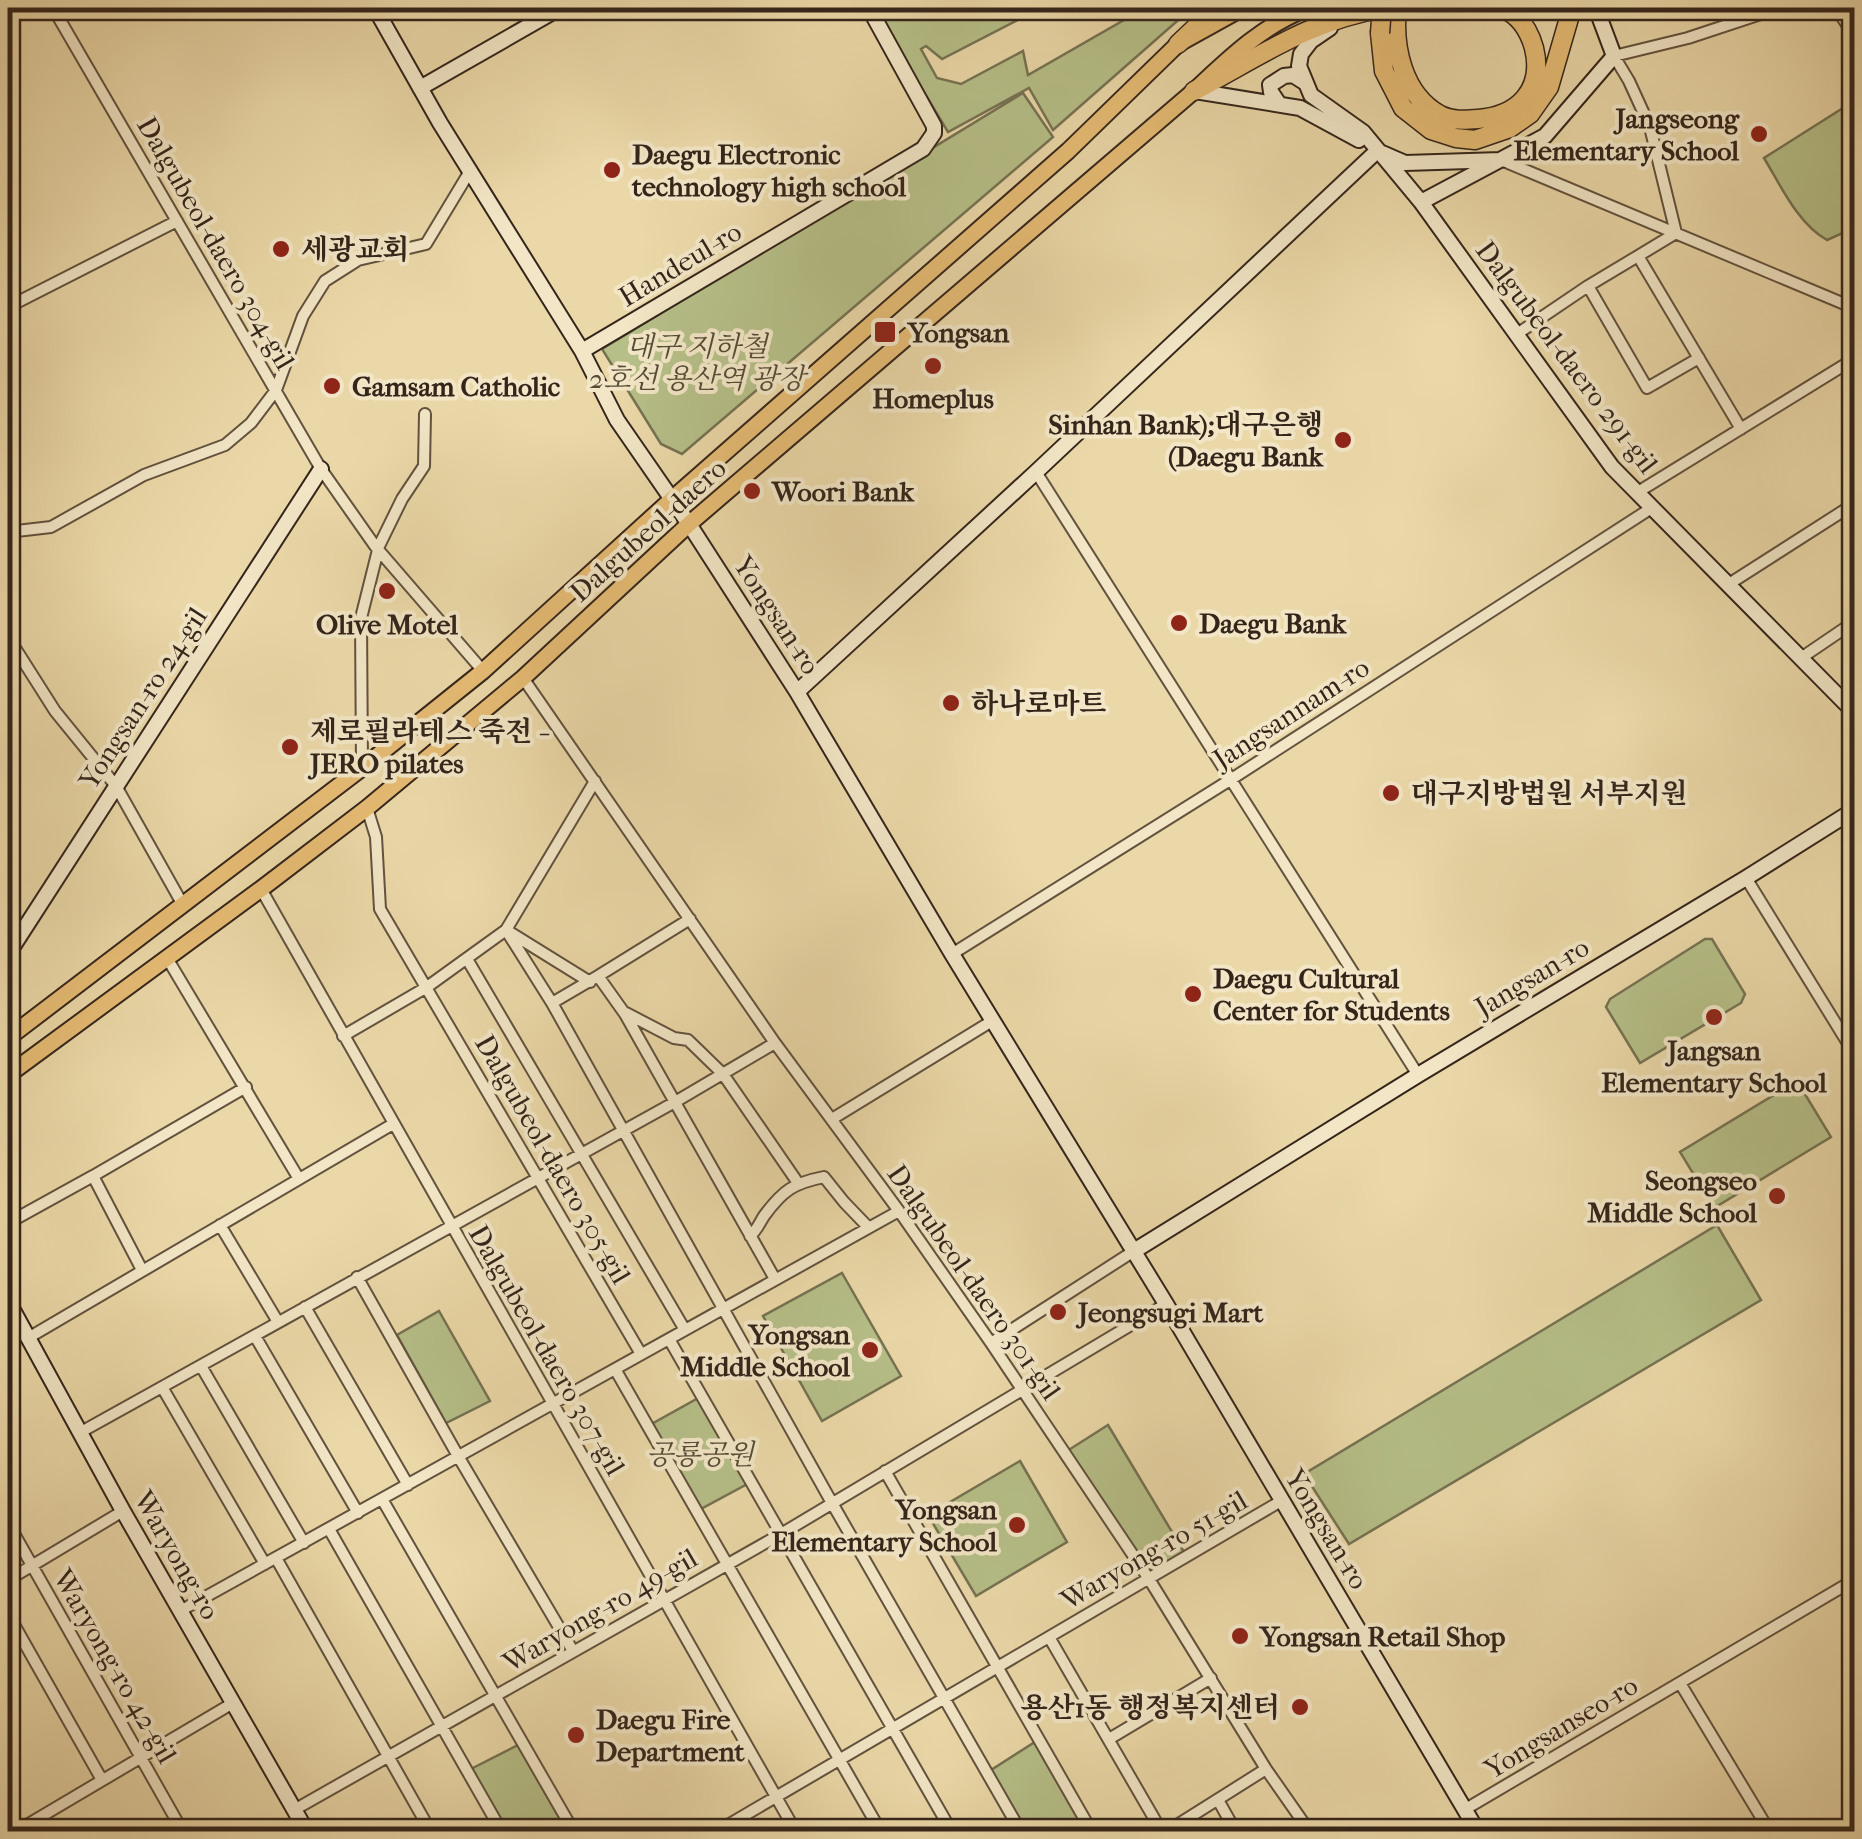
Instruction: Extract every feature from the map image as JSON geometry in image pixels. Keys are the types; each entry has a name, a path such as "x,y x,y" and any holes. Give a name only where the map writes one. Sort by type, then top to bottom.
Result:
{"highway":[{"path":"1178,44 1216,8"},
{"path":"1194,91 1287,38 1324,22 1384,8 1384,71 1404,108 1431,130 1475,140 1510,128 1530,114 1549,87 1572,8"},
{"path":"1397,8 1387,31 1406,76 1422,100 1441,115 1460,120 1498,117 1518,105 1534,84 1538,65 1531,36 1514,13 1502,8"}],"main road":[{"name":"Dalgubeol-daero","path":"8,1037 362,768 482,671 672,498 1068,151 1178,44 1242,8"},
{"name":"Dalgubeol-daero","path":"9,1076 367,808 523,678 689,524 1194,91 1236,50 1286,16 1308,8"}],"street":[{"name":"Dalgubeol-daero 304-gil","path":"53,8 322,470 378,549"},
{"name":"Yongsan-ro","path":"375,8 582,351 618,420 797,692 1478,1832"},
{"path":"420,88 560,8"},
{"name":"Handeul-ro","path":"582,351 923,149 934,133 934,126 868,8"},
{"path":"1596,8 1614,56 1630,81 1650,128 1676,233"},
{"path":"1421,202 1545,136 1614,56 1688,38 1779,8"},
{"path":"1836,8 1854,36"},
{"path":"1360,12 1311,41 1298,66 1311,95 1364,132 1377,151"},
{"path":"1279,104 1270,85 1293,75 1304,82"},
{"path":"1194,91 1300,108 1405,163 1500,160 1854,308"},
{"path":"797,692 1377,151"},
{"name":"Dalgubeol-daero 291-gil","path":"1377,151 1421,202 1612,468 1854,712"},
{"path":"8,532 51,527 144,474 225,445 251,422 276,390 303,316 325,280 358,260 426,244 470,170"},
{"path":"8,307 177,221"},
{"path":"1516,334 1676,233"},
{"path":"1638,256 1741,429"},
{"path":"1588,286 1647,388 1699,358"},
{"path":"1638,492 1853,361 1854,376"},
{"path":"362,768 361,618 378,549 402,499 424,466 425,414"},
{"name":"Yongsan-ro 24-gil","path":"8,954 322,470"},
{"path":"1036,472 1418,1075"},
{"path":"1728,584 1854,504"},
{"name":"Jangsannam-ro","path":"952,954 1652,507"},
{"path":"378,549 482,671"},
{"path":"1802,658 1854,622"},
{"path":"8,644 15,648 55,711 116,786 183,904"},
{"name":"Dalgubeol-daero 301-gil","path":"523,678 776,1043 992,1343 1150,1579 1266,1769 1310,1832"},
{"path":"344,1036 426,987 506,930 595,781"},
{"name":"Dalgubeol-daero 305-gil","path":"367,808 376,836 380,909 641,1354"},
{"name":"Jangsan-ro","path":"1134,1251 1854,810"},
{"path":"1746,878 1854,1053"},
{"name":"Dalgubeol-daero 307-gil","path":"260,890 796,1832"},
{"path":"552,1003 690,919"},
{"path":"506,930 594,979 624,1011 774,1280"},
{"path":"506,930 552,1003 832,1503 1022,1832"},
{"path":"167,958 299,1179"},
{"path":"468,959 684,1330"},
{"path":"624,1011 674,1038 688,1040 723,1074 798,1182"},
{"path":"832,1119 992,1020"},
{"path":"81,1432 776,1043"},
{"path":"8,1223 246,1087"},
{"path":"28,1338 394,1124"},
{"path":"93,1176 142,1270"},
{"path":"750,1236 780,1197 798,1182 824,1176 868,1227"},
{"path":"180,1611 899,1211"},
{"path":"220,1224 278,1322"},
{"path":"992,1343 1134,1251"},
{"path":"358,1278 573,1651"},
{"name":"Waryong-ro","path":"8,1302 307,1832"},
{"name":"Waryong-ro 49-gil","path":"294,1810 782,1534 1166,1304"},
{"path":"305,1307 408,1485"},
{"path":"255,1336 358,1513"},
{"path":"669,1339 952,1832"},
{"path":"201,1366 304,1543"},
{"path":"615,1369 727,1563"},
{"path":"162,1387 431,1832"},
{"path":"885,1472 1092,1832"},
{"path":"382,1499 496,1696"},
{"name":"Waryong-ro 51-gil","path":"716,1832 1282,1501"},
{"path":"8,1580 123,1511"},
{"name":"Waryong-ro 42-gil","path":"8,1523 184,1832"},
{"path":"329,1529 502,1832"},
{"name":"Waryong-ro 49-gil","path":"727,1563 838,1758"},
{"name":"Yongsanseo-ro","path":"1464,1810 1854,1580"},
{"path":"8,1614 102,1780"},
{"name":"Waryong-ro 51-gil","path":"1049,1637 1164,1832"},
{"path":"1109,1740 1210,1678"},
{"name":"Yongsanseo-ro","path":"1680,1682 1770,1832"},
{"name":"Waryong-ro 49-gil","path":"496,1696 574,1832"},
{"path":"15,1832 233,1703"},
{"path":"838,1758 881,1832"},
{"path":"1164,1832 1266,1769"},
{"path":"1218,1800 1236,1832"}],"green space":[{"path":"873,8 1041,8 942,59 926,46 921,49 937,78 961,84 1023,51 1028,75 1145,8 1192,8 1053,130 1029,88 948,132"},
{"name":"대구 지하철 2호선 용산역 광장","path":"1023,93 1053,137 682,454 661,444 602,349"},
{"path":"1854,101 1854,228 1827,240 1799,214 1764,158"},
{"path":"1705,939 1712,939 1745,994 1741,1003 1640,1063 1606,1007 1610,999"},
{"path":"1797,1081 1831,1137 1714,1208 1680,1152"},
{"path":"1717,1225 1761,1300 1349,1544 1304,1474"},
{"path":"842,1273 901,1376 822,1421 763,1316"},
{"path":"439,1311 490,1401 446,1423 397,1335"},
{"name":"공룡공원","path":"702,1396 751,1482 697,1511 648,1426"},
{"path":"1108,1425 1187,1557 1150,1575 1067,1451"},
{"path":"1020,1461 1067,1542 976,1596 928,1515"},
{"path":"1038,1740 1091,1831 1022,1831 988,1772"},
{"path":"518,1745 567,1831 502,1831 467,1771"}],"place":[{"name":"Jangseong Elementary School","path":"1759,134"},
{"name":"Daegu Electronic technology high school","path":"612,170"},
{"name":"세광교회","path":"281,249"},
{"name":"Yongsan","path":"885,332"},
{"name":"Homeplus","path":"933,366"},
{"name":"Gamsam Catholic","path":"332,386"},
{"name":"Sinhan Bank);대구은행 (Daegu Bank","path":"1343,440"},
{"name":"Woori Bank","path":"752,491"},
{"name":"Olive Motel","path":"387,591"},
{"name":"Daegu Bank","path":"1179,623"},
{"name":"하나로마트","path":"951,703"},
{"name":"제로필라테스 죽전 - JERO pilates","path":"290,747"},
{"name":"대구지방법원 서부지원","path":"1391,793"},
{"name":"Daegu Cultural Center for Students","path":"1193,994"},
{"name":"Jangsan Elementary School","path":"1714,1017"},
{"name":"Seongseo Middle School","path":"1777,1196"},
{"name":"Jeongsugi Mart","path":"1058,1312"},
{"name":"Yongsan Middle School","path":"870,1350"},
{"name":"Yongsan Elementary School","path":"1017,1525"},
{"name":"Yongsan Retail Shop","path":"1240,1636"},
{"name":"용산1동 행정복지센터","path":"1300,1707"},
{"name":"Daegu Fire Department","path":"576,1735"}]}
